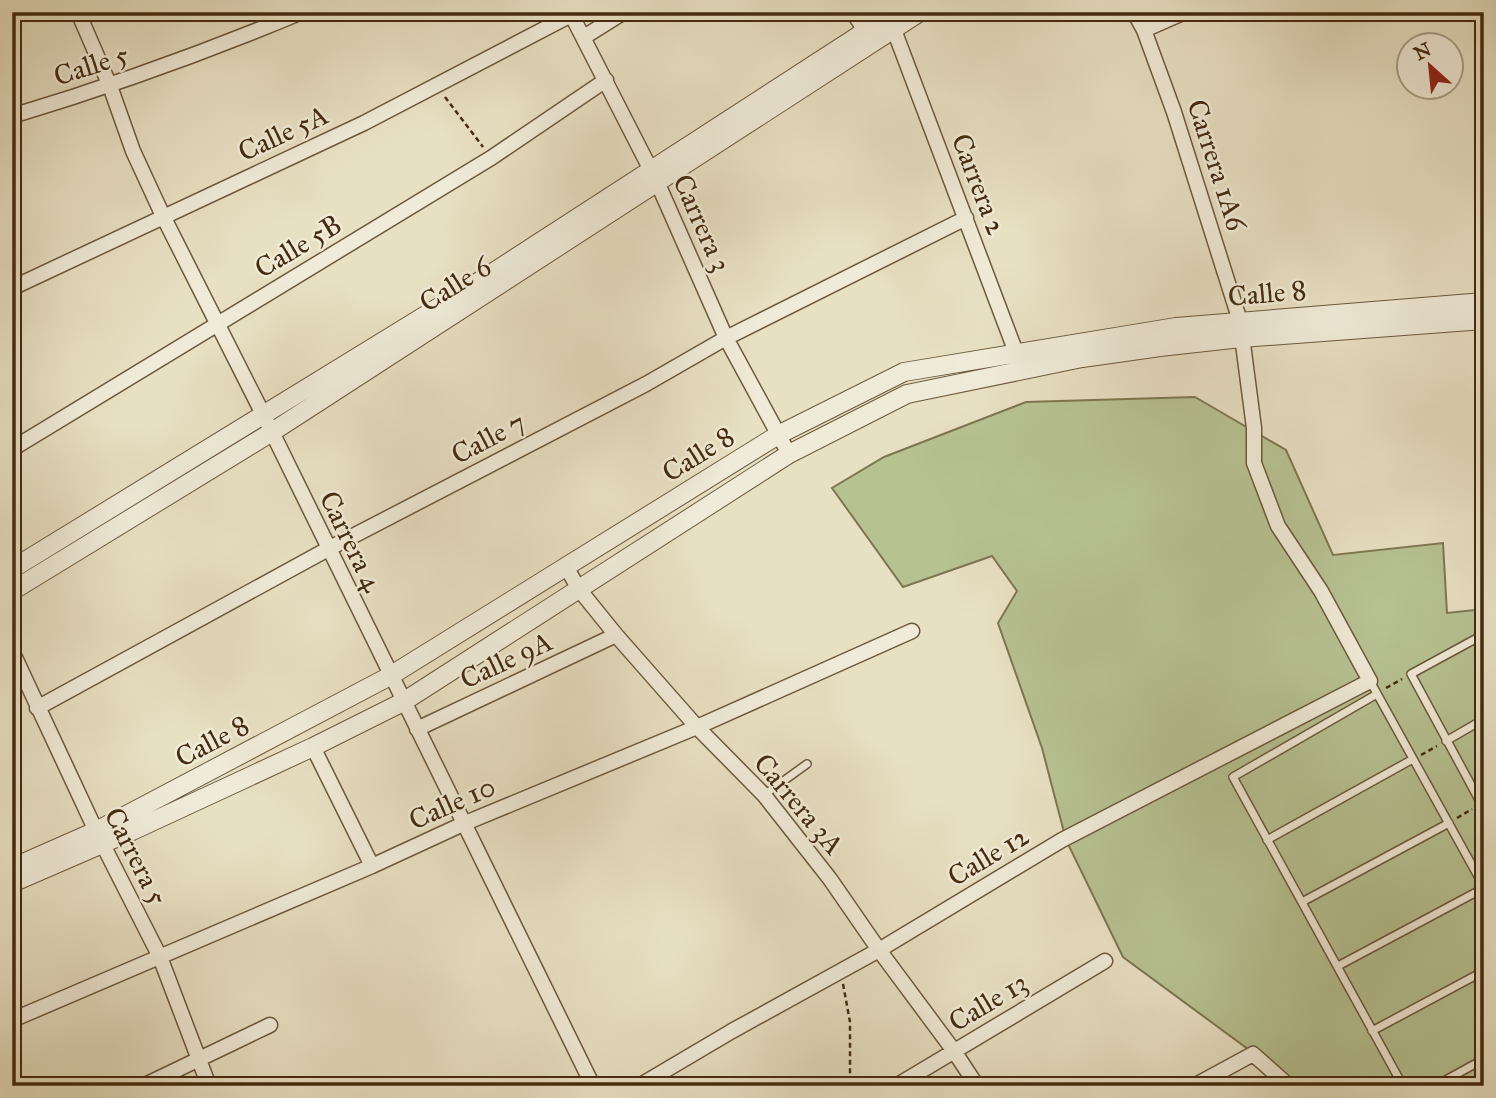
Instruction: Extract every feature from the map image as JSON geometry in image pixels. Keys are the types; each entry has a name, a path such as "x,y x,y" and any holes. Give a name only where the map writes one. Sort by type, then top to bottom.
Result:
{"street":[{"name":"Carrera 4","path":"78,12 110,86 133,151 163,216 593,1086"},
{"name":"Calle 5","path":"12,116 110,86 302,12"},
{"path":"584,37 624,12"},
{"path":"853,12 865,31"},
{"name":"Calle 6","path":"655,176 865,31 892,19 920,12"},
{"name":"Carrera 1A6","path":"1134,12 1174,112 1240,329 1254,428 1254,463 1278,526 1321,591 1374,687"},
{"path":"1143,30 1185,12"},
{"name":"Carrera 3","path":"571,14 655,176 726,338 789,454"},
{"name":"Calle 5A","path":"12,288 365,122 571,14"},
{"name":"Calle 6","path":"12,591 272,432 365,371 456,305 892,19"},
{"name":"Carrera 2","path":"892,19 1023,371"},
{"name":"Calle 5B","path":"12,449 491,158 606,80"},
{"name":"Calle 7","path":"37,708 328,550 646,384 726,338 966,218"},
{"name":"Calle 8","path":"12,868 99,838 313,747 403,702 789,454 907,394 1240,329 1484,302"},
{"name":"Calle 6","path":"12,569 263,415 456,305"},
{"name":"Calle 8","path":"12,883 99,838 390,676 778,435 904,372 1176,327 1240,329 1484,320"},
{"path":"185,463 194,479"},
{"name":"Carrera 3A","path":"567,568 578,588 616,635 697,727 764,795 830,879 977,1086"},
{"name":"Calle 10","path":"12,1020 372,866 463,824 697,727 912,631"},
{"name":"Calle 9A","path":"416,729 616,635"},
{"name":"Carrera 5","path":"12,651 99,838 160,957 209,1086"},
{"name":"Calle 12","path":"639,1086 879,950 1062,840 1374,687"},
{"path":"313,747 372,866"},
{"name":"Calle 13","path":"897,1086 1105,961"},
{"path":"143,1086 270,1025"},
{"path":"1194,1086 1253,1054 1289,1086"}],"lane":[{"path":"1483,805 1411,674 1479,637 1484,645"},
{"path":"1338,965 1484,888 1374,687 1233,777 1403,1086"},
{"path":"1446,741 1484,719"},
{"path":"1267,840 1413,759"},
{"path":"764,795 807,764"},
{"path":"1302,902 1449,823"},
{"path":"1372,1031 1484,971"},
{"path":"1435,1086 1484,1059"}],"path":[{"path":"437,85 491,158"},
{"path":"1374,687 1411,674"},
{"path":"1413,759 1446,741"},
{"path":"1449,823 1483,805"},
{"path":"837,972 844,985 850,1022 850,1086"}],"green space":[{"path":"1195,397 1286,450 1333,555 1443,543 1447,613 1484,609 1484,1086 1298,1086 1123,957 1066,840 1042,748 998,623 1017,591 992,556 903,587 832,488 884,457 1026,402"}]}
